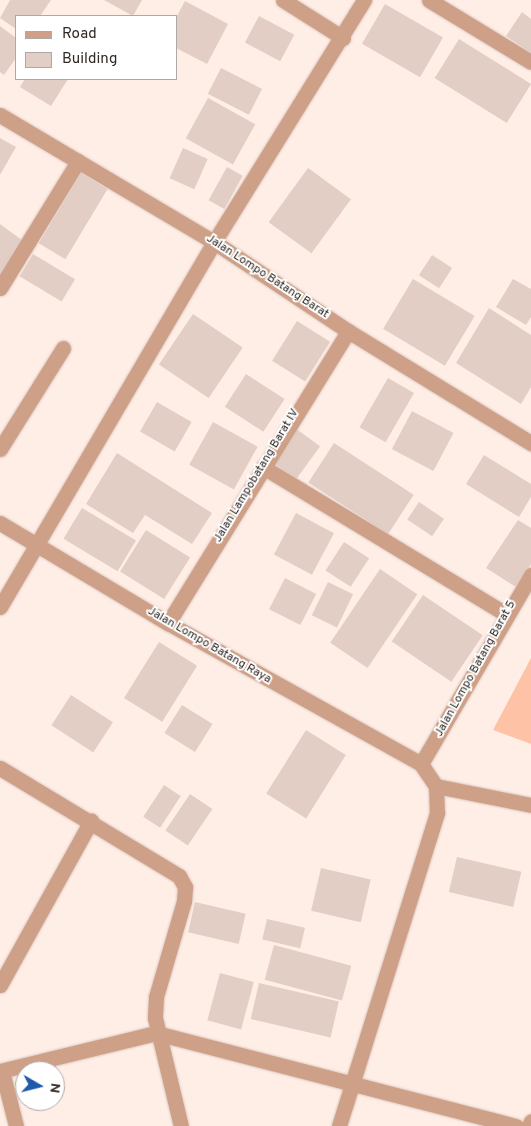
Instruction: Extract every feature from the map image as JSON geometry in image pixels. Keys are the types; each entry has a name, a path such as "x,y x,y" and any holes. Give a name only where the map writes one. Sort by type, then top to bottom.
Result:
{"street":[{"path":"283,0 343,38"},
{"path":"0,607 214,242 343,38 364,0"},
{"path":"429,0 531,62"},
{"name":"Jalan Lompo Batang Barat","path":"0,115 214,242 348,331 531,443"},
{"path":"0,288 78,161"},
{"name":"Jalan Lampobatang Barat IV","path":"168,623 348,331"},
{"path":"0,450 63,348"},
{"path":"263,467 506,614"},
{"name":"Jalan Lompo Batang Raya","path":"0,523 168,623 421,764"},
{"name":"Jalan Lompo Batang Barat 5","path":"421,764 506,614 531,575"},
{"path":"339,1126 350,1084 438,814 436,786 421,764"},
{"path":"0,768 167,866 179,876 184,887 184,901 156,997 156,1033 181,1126"},
{"path":"436,786 531,805"},
{"path":"0,985 90,822"},
{"path":"16,1126 1,1071 156,1033 516,1126"},
{"path":"529,1126 531,1121"}],"shaded area":[{"path":"531,658 531,744 493,730"}],"building":[{"path":"10,0 51,0 41,15 15,15 15,28 0,18"},
{"path":"104,0 142,0 134,15"},
{"path":"185,1 228,24 207,64 178,49 178,15"},
{"path":"385,4 443,38 420,77 362,44"},
{"path":"522,12 531,19 531,53 506,36"},
{"path":"259,16 294,35 280,61 245,42"},
{"path":"0,26 15,37 15,59 4,75 0,72"},
{"path":"459,39 531,84 507,123 435,78"},
{"path":"221,68 262,89 249,115 208,94"},
{"path":"24,80 67,80 51,106 20,87"},
{"path":"208,98 255,124 233,164 186,138"},
{"path":"0,138 16,147 0,175"},
{"path":"183,148 208,159 194,189 170,178"},
{"path":"227,167 243,176 224,209 209,200"},
{"path":"308,168 351,199 311,253 269,222"},
{"path":"81,173 108,189 65,259 39,243"},
{"path":"0,224 26,243 0,278"},
{"path":"33,254 75,279 62,302 20,276"},
{"path":"432,255 452,268 439,288 419,275"},
{"path":"413,279 475,316 445,366 383,329"},
{"path":"513,279 531,289 531,317 526,325 496,307"},
{"path":"489,308 531,335 531,387 521,404 456,363"},
{"path":"193,314 243,348 209,398 159,365"},
{"path":"297,321 330,342 305,382 272,361"},
{"path":"246,374 285,399 263,432 225,407"},
{"path":"388,378 414,393 385,442 360,427"},
{"path":"157,402 192,422 175,451 140,431"},
{"path":"412,411 453,433 433,471 392,449"},
{"path":"213,422 258,447 234,490 189,465"},
{"path":"295,428 320,446 296,479 271,461"},
{"path":"334,443 414,495 388,534 308,482"},
{"path":"117,453 212,513 192,544 145,515 133,533 86,504"},
{"path":"484,455 531,484 531,497 519,517 466,484"},
{"path":"419,502 444,519 432,536 407,519"},
{"path":"82,508 136,540 117,571 63,539"},
{"path":"296,513 334,533 312,575 274,554"},
{"path":"518,520 531,528 531,564 516,587 486,568"},
{"path":"146,530 190,558 164,599 120,572"},
{"path":"344,542 369,558 351,587 325,571"},
{"path":"380,569 417,594 368,668 330,643"},
{"path":"285,578 316,594 300,625 269,609"},
{"path":"328,582 353,594 337,628 312,615"},
{"path":"423,595 483,635 451,682 392,641"},
{"path":"159,642 197,666 162,722 124,698"},
{"path":"71,695 113,722 93,752 51,725"},
{"path":"182,705 213,724 195,752 165,733"},
{"path":"306,730 346,755 306,819 266,794"},
{"path":"164,785 181,796 160,828 143,817"},
{"path":"190,794 212,809 188,846 165,830"},
{"path":"457,857 521,872 513,907 449,892"},
{"path":"321,868 371,879 361,922 311,911"},
{"path":"195,902 246,914 239,944 188,932"},
{"path":"267,919 305,928 300,948 262,939"},
{"path":"274,945 351,966 342,1000 265,980"},
{"path":"220,973 254,982 241,1029 207,1020"},
{"path":"259,983 339,1001 331,1037 251,1019"}]}
